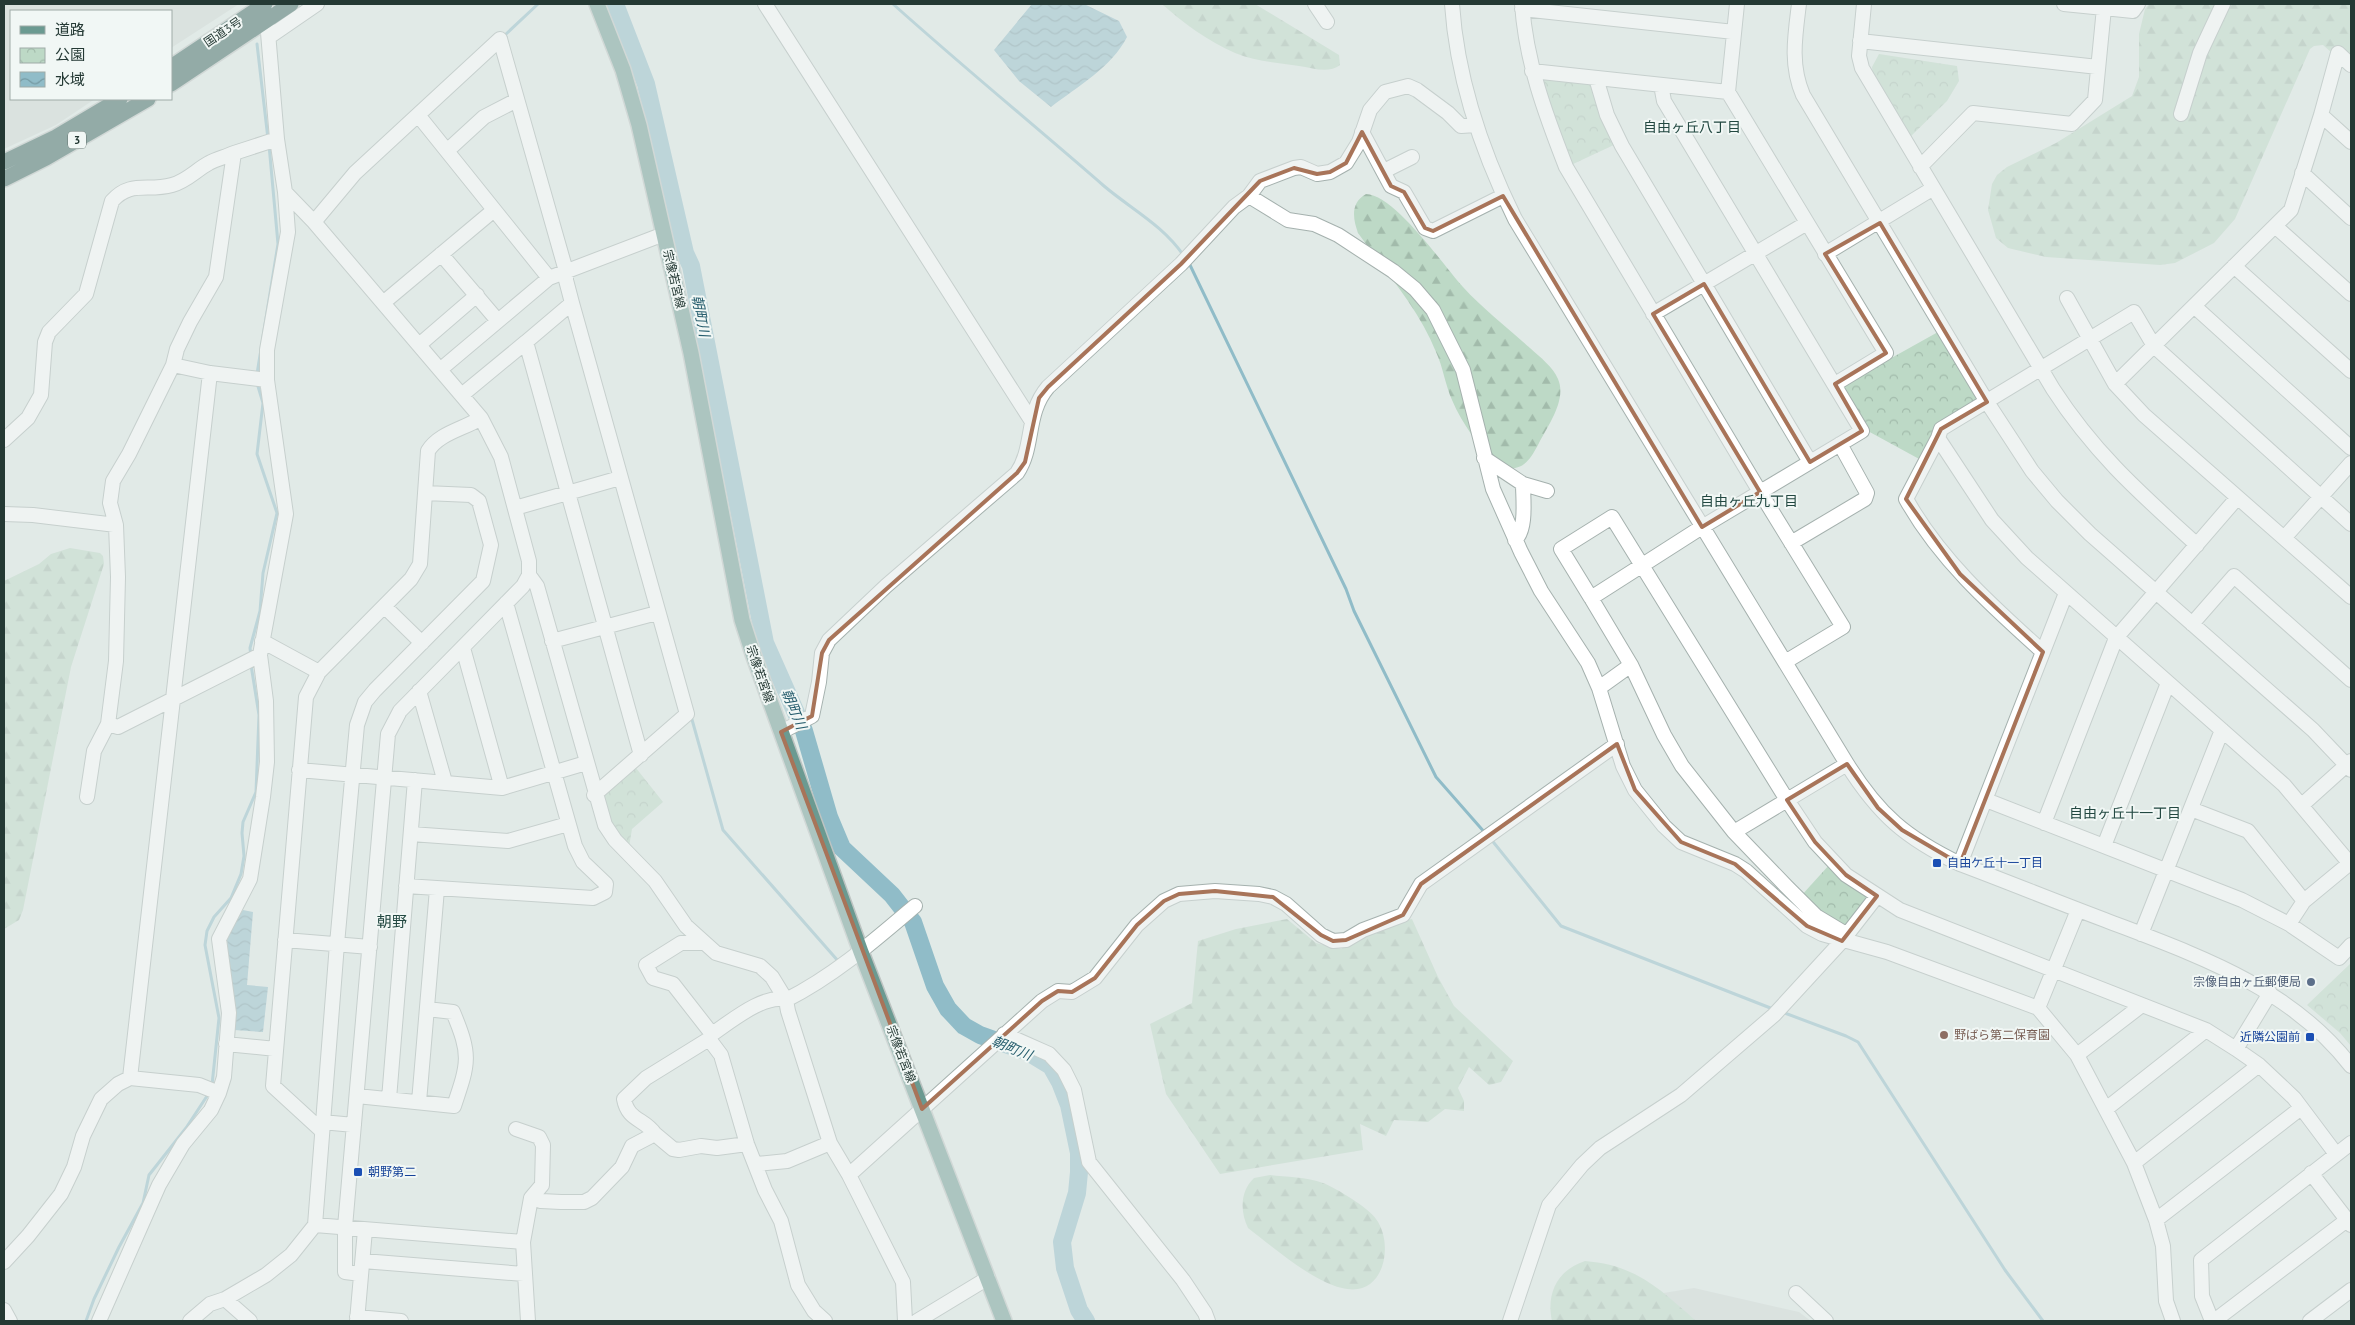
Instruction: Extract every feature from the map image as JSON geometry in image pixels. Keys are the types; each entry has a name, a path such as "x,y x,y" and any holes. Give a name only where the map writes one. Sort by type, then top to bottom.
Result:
{"highway":[{"name":"国道3号","path":"172,66 265,4"},
{"name":"国道3号","path":"172,83 291,4"},
{"name":"3","path":"4,162 56,137 118,100"},
{"name":"3","path":"4,179 62,149 146,100"}],"main road":[{"name":"宗像若宮線","path":"597,4 623,70 634,106 691,353 742,620 861,952 1004,1321"}],"street":[{"path":"99,1321 160,1185 183,1144 211,1110 224,1077 229,1013 220,939 250,879 267,762 266,701 260,655 286,514 267,380 268,350 288,232 286,192 277,139 265,4"},
{"path":"269,37 317,4"},
{"path":"765,4 1031,420"},
{"path":"1315,4 1327,22"},
{"path":"1452,4 1456,44 1465,86 1476,125 1504,196 1537,257 1702,528 1847,764 1878,808 1902,830 1930,849 1960,864 2215,964 2270,993 2322,1034 2351,1066"},
{"path":"1737,4 1728,92 1886,353 1835,384"},
{"path":"1799,4 1793,63 1796,79 1803,95 1987,402 2032,470 2057,501 2090,534 2313,730 2350,765 2302,805"},
{"path":"1864,4 1858,56 1862,68 1932,189 2071,418 2096,449 2127,482 2197,545"},
{"path":"2064,4 2133,11 2138,4"},
{"path":"2181,114 2200,53 2223,4"},
{"path":"1734,32 1522,6 1532,71 1544,112 1566,167 1843,627 1784,662"},
{"path":"1920,167 1973,113 2072,124 2094,100 2104,8"},
{"path":"314,222 355,173 500,39 566,271 566,280 572,303 657,612 687,714 594,795"},
{"path":"1860,41 2098,67"},
{"path":"2115,384 2291,210 2338,53 2351,65"},
{"path":"1532,71 1728,92"},
{"path":"1596,78 1608,115 1622,146 1810,462"},
{"path":"1591,598 1760,492 1862,431 1664,101 1661,85"},
{"path":"781,732 812,716 819,682 822,653 829,640 886,586 1018,474 1025,462 1031,420 1039,398 1048,387 1181,264 1234,207 1249,196 1260,181 1294,168 1301,167 1318,174 1330,172 1346,163 1362,132 1370,110 1385,92 1408,86 1417,90 1448,113 1461,126 1476,125"},
{"path":"448,150 484,118 517,100"},
{"path":"418,114 549,278"},
{"path":"2321,115 2351,142"},
{"path":"1362,132 1392,186 1404,192 1425,228 1433,230 1504,196"},
{"path":"4,440 28,418 41,395 45,342 48,332 86,294 112,201 122,191 136,188 157,189 175,184 189,178 208,164 277,139"},
{"path":"87,797 94,751 108,724 116,661 118,560 116,525 110,503 113,481 133,446 173,365 177,349 190,322 216,278 234,153"},
{"path":"1384,171 1412,157"},
{"path":"2302,173 2351,218"},
{"path":"1826,254 1932,189"},
{"path":"286,192 482,418 501,457 528,551 529,575 523,586 400,711 390,728 383,777 345,1227 344,1272 362,1267 524,1274"},
{"path":"1249,196 1288,220 1314,224 1338,235 1393,271 1421,296 1433,310 1463,370 1493,489 1515,540 1541,591 1588,663 1599,688 1623,766 1635,790 1664,826 1681,842 1734,864 1756,880 1807,926 1822,934 1844,937 2038,1008 2077,1055 2134,1163 2156,1220 2163,1246 2166,1300 2173,1321"},
{"path":"383,303 494,210"},
{"path":"1653,314 1807,223"},
{"path":"2275,226 2351,294"},
{"path":"441,369 549,278 664,234"},
{"path":"441,254 498,321"},
{"path":"2234,266 2351,371"},
{"path":"419,345 477,296"},
{"path":"2067,298 2115,384 2144,416 2351,597"},
{"path":"463,394 572,303"},
{"path":"2194,306 2351,448"},
{"path":"2043,652 1960,574 1913,512 1906,499 1941,429 2134,312 2154,346 2351,524"},
{"path":"526,342 641,755"},
{"path":"173,365 210,373 267,380"},
{"path":"130,1078 210,373"},
{"path":"354,1125 322,1126 273,1086 306,697 319,672 385,607 411,579 420,564 425,493 425,461 433,443 482,418"},
{"path":"1938,438 1992,520 2028,558 2284,785 2350,864 2304,901 2289,924"},
{"path":"1791,543 1865,499 1867,493 1840,444"},
{"path":"1484,458 1523,484 1548,491"},
{"path":"2284,538 2351,463"},
{"path":"515,508 620,478"},
{"path":"1515,540 1519,536 1524,507 1523,484"},
{"path":"190,1321 210,1304 225,1299 266,1275 292,1255 315,1225 356,725 365,702 483,581 491,545 479,501 471,495 425,493"},
{"path":"2044,823 2116,638 2237,498"},
{"path":"4,514 33,515 116,525"},
{"path":"1844,937 1816,916 1734,832 1682,766 1664,735 1632,666 1562,549 1612,517 1786,800 1815,842 1846,875 1900,910 2206,1030 2259,1065 2294,1098 2336,1154"},
{"path":"529,575 537,586 594,795 604,825 615,840 655,881 686,926 716,953 760,966 772,977 786,1000 830,1144 849,1175 903,1282 905,1321"},
{"path":"2192,624 2234,576 2351,680"},
{"path":"1960,864 2066,593"},
{"path":"406,886 594,898 605,892 606,884 583,862 574,846 506,604"},
{"path":"385,607 422,643"},
{"path":"552,641 657,612"},
{"path":"262,641 319,672"},
{"path":"463,648 502,788"},
{"path":"108,724 118,727 260,655"},
{"path":"1599,688 1632,666"},
{"path":"2104,846 2168,683"},
{"path":"419,691 445,782"},
{"path":"2141,934 2222,730"},
{"path":"849,1175 1042,1001 1058,991 1072,992 1095,978 1137,924 1164,901 1179,894 1215,891 1259,894 1286,904 1321,935 1332,941 1346,940 1363,930 1403,915 1421,884 1617,744"},
{"path":"300,770 502,788 586,763"},
{"path":"1734,832 1847,764"},
{"path":"389,1099 415,780"},
{"path":"1986,800 2242,900 2289,924 2339,958 2351,945"},
{"path":"2191,809 2248,831 2304,901"},
{"path":"411,834 508,841 568,824"},
{"path":"419,1102 437,889"},
{"path":"1510,1321 1548,1204 1582,1165 1600,1148 1682,1095 1774,1016 1844,937 1877,896"},
{"path":"747,1144 716,1148 701,1146 679,1150 673,1149 655,1134 650,1127 630,1115 626,1109 624,1099 646,1078 759,1004 779,998 786,1000 800,993 861,952 915,906"},
{"path":"2038,1008 2078,910"},
{"path":"285,940 370,947"},
{"path":"704,943 681,943 646,965 653,978 673,984 711,1037 723,1062 730,1092 747,1144 765,1190 781,1222 798,1285 814,1311 825,1321"},
{"path":"2236,1049 2270,993"},
{"path":"2077,1055 2142,1005"},
{"path":"357,1096 454,1106 465,1074 467,1054 465,1040 453,1012 426,1009"},
{"path":"2106,1109 2206,1030"},
{"path":"1004,1034 1049,1054 1064,1070 1074,1090 1089,1162 1183,1280 1205,1313 1208,1321"},
{"path":"226,1044 276,1049"},
{"path":"2134,1163 2259,1065"},
{"path":"4,1262 28,1236 61,1194 74,1167 83,1136 101,1099 118,1084 130,1078 199,1085 219,1093"},
{"path":"2156,1220 2302,1108"},
{"path":"516,1129 539,1137 543,1145 542,1185 531,1198 523,1242 528,1321"},
{"path":"531,1198 540,1201 584,1202 592,1198 622,1167 632,1146 655,1134"},
{"path":"2311,1173 2349,1223 2213,1321 2202,1296 2201,1260 2311,1173 2351,1143"},
{"path":"756,1164 787,1161 830,1144"},
{"path":"315,1225 523,1242"},
{"path":"365,1230 357,1319 400,1321"},
{"path":"917,1321 988,1278"},
{"path":"2310,1321 2351,1290"},
{"path":"1796,1293 1826,1321"},
{"path":"225,1299 250,1321"},
{"path":"4,1310 10,1321"}],"highlighted area":[{"path":"1362,132 1391,186 1404,192 1425,228 1433,231 1503,196 1702,527 1760,492 1653,314 1704,284 1810,462 1862,431 1835,384 1886,353 1825,254 1880,223 1987,402 1941,429 1906,499 1960,574 2043,652 1960,864 1902,830 1878,808 1847,764 1787,800 1815,842 1846,875 1877,896 1842,941 1807,926 1735,864 1681,842 1635,790 1617,744 1421,884 1403,915 1346,940 1333,941 1321,935 1273,897 1215,891 1179,894 1164,901 1137,925 1095,978 1072,992 1058,991 1042,1001 922,1109 781,732 812,716 822,653 829,640 1017,473 1025,462 1039,398 1048,387 1181,264 1260,181 1294,168 1317,174 1330,172 1346,163"}],"shaded area":[{"path":"4,4 239,4 172,47 172,10 10,10 10,100 94,100 56,125 4,149"},
{"path":"1694,1288 1799,1312 1811,1321 1630,1321 1639,1297"}],"green space":[{"path":"1162,4 1255,4 1339,55 1340,65 1336,68 1320,70 1243,56 1225,48 1187,25"},
{"path":"2149,4 2351,4 2351,70 2323,45 2314,46 2310,49 2235,219 2214,243 2175,263 2160,265 2046,257 2008,248 1996,238 1988,210 1992,184 1997,175 2007,167 2056,143 2132,96 2139,77 2139,34 2145,9"},
{"path":"1879,54 1957,66 1959,81 1947,101 1908,139 1874,84 1872,67"},
{"path":"1540,76 1591,82 1616,144 1571,165"},
{"path":"1366,194 1378,197 1404,218 1471,295 1550,366 1556,375 1560,387 1560,395 1555,412 1535,451 1527,462 1522,465 1511,469 1495,468 1461,418 1450,394 1429,336 1411,305 1358,233 1354,217 1355,207 1357,202"},
{"path":"1938,332 1981,402 1939,427 1921,460 1866,430 1843,385"},
{"path":"70,548 100,553 103,556 104,564 71,667 23,910 19,920 4,929 4,581 39,564 51,554"},
{"path":"636,768 663,802 632,829 629,847 612,823 602,796"},
{"path":"1830,864 1870,896 1847,928 1842,928 1801,896"},
{"path":"1287,919 1316,943 1341,949 1371,927 1412,919 1438,977 1454,1006 1513,1061 1501,1082 1489,1085 1469,1067 1458,1088 1464,1101 1464,1111 1445,1109 1428,1122 1394,1120 1386,1136 1360,1124 1363,1150 1220,1174 1166,1094 1150,1024 1192,1003 1198,941 1236,929"},
{"path":"2351,963 2351,1046 2340,1033 2307,1005"},
{"path":"1270,1175 1303,1178 1323,1183 1352,1199 1372,1214 1381,1229 1385,1253 1378,1276 1370,1284 1360,1289 1347,1289 1335,1286 1295,1264 1248,1228 1243,1209 1246,1189 1254,1178"},
{"path":"1585,1261 1603,1263 1633,1273 1646,1280 1696,1321 1552,1321 1551,1302 1556,1284 1567,1270"}],"water":[{"path":"1032,4 1084,4 1119,21 1127,37 1103,67 1051,107 1019,81 994,50"},
{"path":"243,910 253,912 247,985 268,987 263,1032 234,1030 227,940 231,926"}],"waterway":[{"path":"506,37 505,35 538,4"},
{"name":"朝町川","path":"615,4 646,84 685,253 691,266 765,643 804,731 829,817 842,848 892,895 913,922 935,986 948,1009 964,1026 980,1035 1028,1052 1051,1066 1060,1082 1069,1105 1079,1153 1077,1193 1062,1242 1065,1268 1079,1310 1086,1321"},
{"path":"893,4 1104,186 1157,226 1184,256"},
{"path":"257,44 268,139"},
{"path":"257,374 278,244 269,145"},
{"path":"1189,263 1346,589 1354,611 1436,777 1486,834"},
{"path":"251,656 250,648 260,611 263,573 277,513 257,454 263,403 257,383"},
{"path":"212,1085 219,1018 205,945 207,931 214,917 231,898 241,874 244,856 243,822 256,792 259,715 251,665"},
{"path":"691,716 723,830 839,962"},
{"path":"1490,838 1561,926 1773,1009"},
{"path":"1782,1012 1858,1042 2005,1270 2043,1321"},
{"path":"86,1321 94,1299 119,1247 143,1203 149,1175 186,1128 209,1093"}],"place":[{"name":"自由ケ丘十一丁目","path":"1937,863"},
{"name":"宗像自由ヶ丘郵便局","path":"2311,982"},
{"name":"野ばら第二保育園","path":"1944,1035"},
{"name":"近隣公園前","path":"2310,1037"},
{"name":"朝野第二","path":"358,1172"}],"district":[{"name":"自由ヶ丘八丁目","path":"1692,127"},
{"name":"自由ヶ丘九丁目","path":"1749,501"},
{"name":"自由ヶ丘十一丁目","path":"2125,813"},
{"name":"朝野","path":"392,922"}]}
